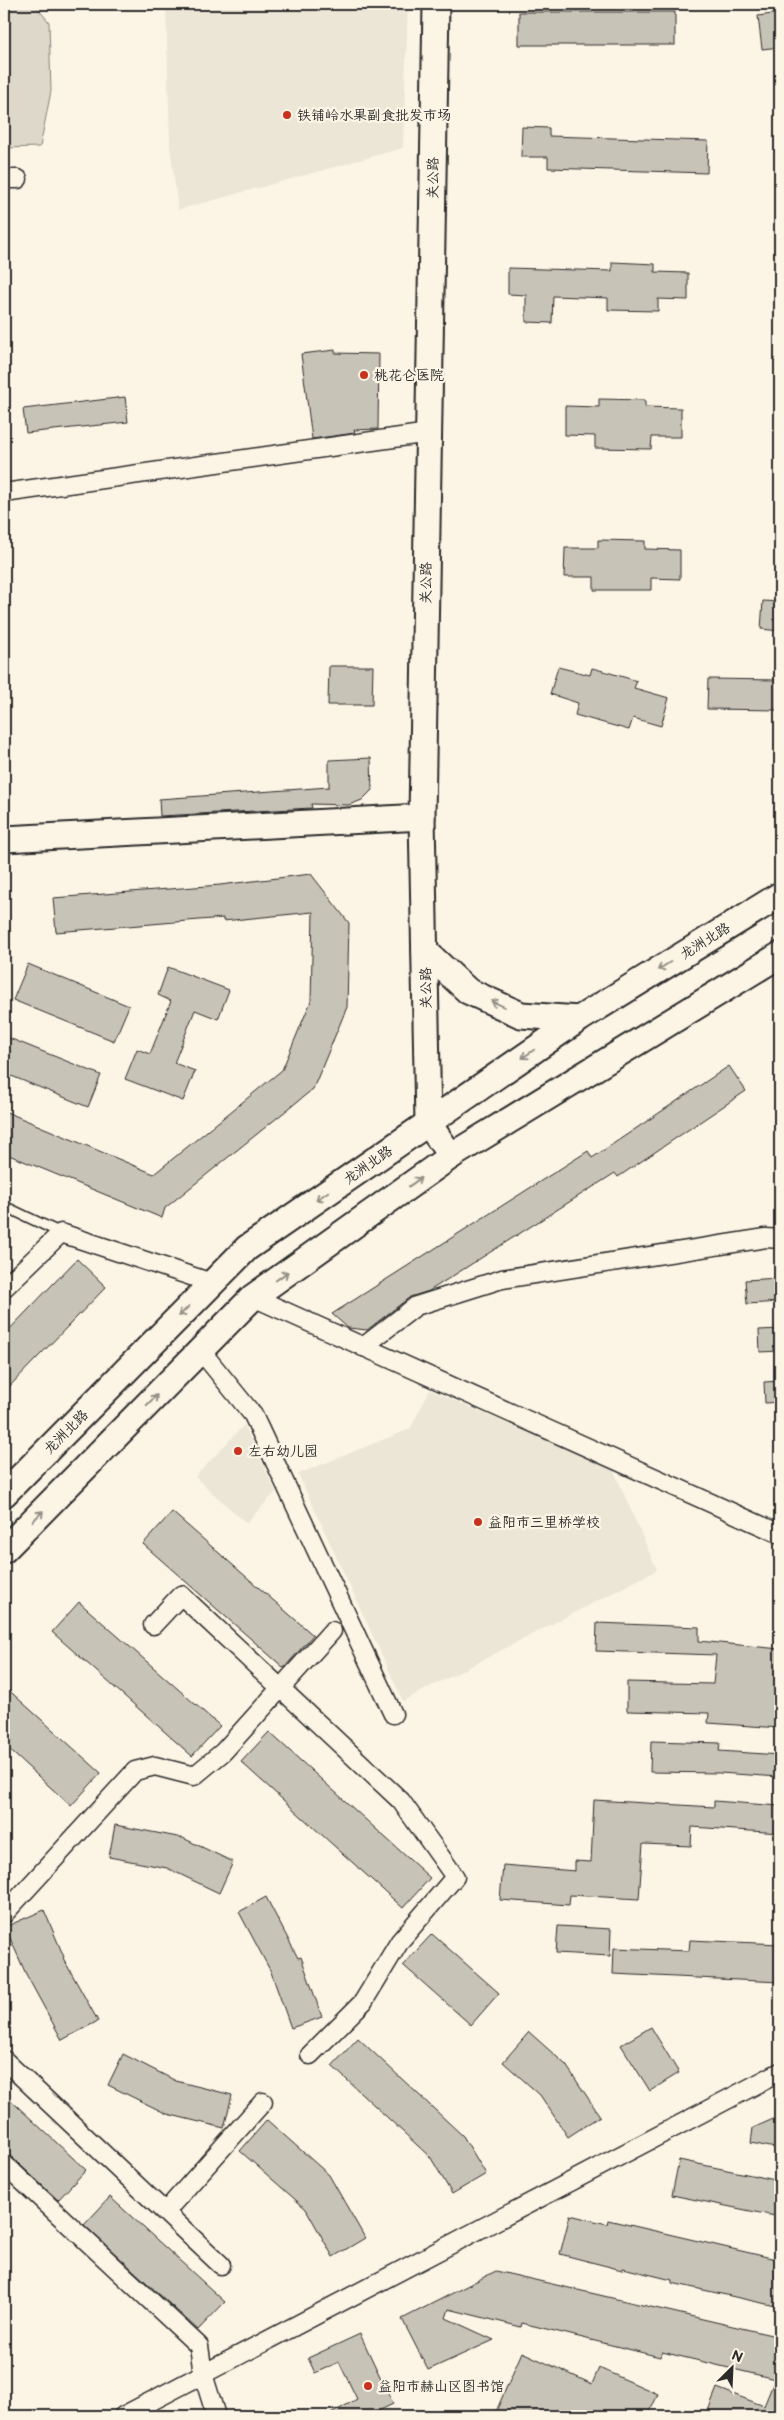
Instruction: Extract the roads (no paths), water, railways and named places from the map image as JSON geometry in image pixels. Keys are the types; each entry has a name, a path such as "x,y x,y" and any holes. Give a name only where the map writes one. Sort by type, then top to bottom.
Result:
{"main road":[{"name":"关公路","path":"428,1123 422,817 436,4"},
{"path":"4,839 422,817"},
{"name":"龙洲北路","path":"4,1494 246,1248 579,1019 780,894"},
{"path":"425,951 468,991 521,1015 579,1019"},
{"path":"4,1550 253,1297 451,1156 780,955"},
{"path":"428,1123 451,1156"}],"street":[{"path":"4,493 429,433"},
{"path":"4,1288 61,1233 212,1283"},
{"path":"363,1347 416,1306 502,1279 766,1238 780,1239"},
{"path":"253,1297 780,1534"},
{"path":"201,1351 253,1415 393,1714"},
{"path":"153,1625 181,1595 402,1801 455,1877 400,1942 363,2002 310,2056"},
{"path":"4,1914 135,1771 155,1766 194,1776 223,1752 332,1631"},
{"path":"4,2060 221,2265"},
{"path":"122,2416 780,2072"},
{"path":"165,2212 263,2102"},
{"path":"4,2164 199,2346 203,2374 216,2416"}],"lane":[{"path":"4,1206 61,1233"}],"place":[{"name":"铁铺岭水果副食批发市场","path":"287,115"},
{"name":"桃花仑医院","path":"364,375"},
{"name":"左右幼儿园","path":"238,1451"},
{"name":"益阳市三里桥学校","path":"478,1522"},
{"name":"益阳市赫山区图书馆","path":"368,2386"}]}
